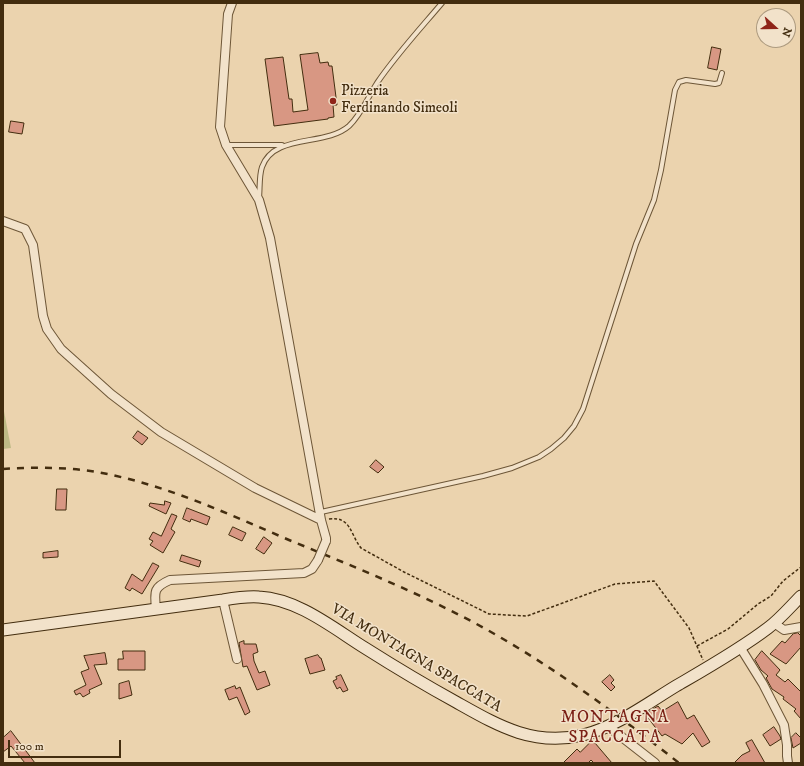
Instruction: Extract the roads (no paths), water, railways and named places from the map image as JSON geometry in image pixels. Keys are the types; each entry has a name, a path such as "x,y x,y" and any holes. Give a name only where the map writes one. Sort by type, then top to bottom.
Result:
{"main road":[{"name":"VIA MONTAGNA SPACCATA","path":"3,630 223,600 259,597 274,599 296,607 323,621 416,680 501,727 528,735 545,738 560,738 583,735 609,727 740,648 774,623 801,596"}],"street":[{"path":"156,608 154,597 157,588 160,584 170,580 304,573 312,569 326,542 270,238 259,200 226,145 220,127 228,14 232,3"},
{"path":"3,221 25,229 33,245 43,316 47,329 61,349 111,394 161,432 255,488 321,516"},
{"path":"223,600 237,659"},
{"path":"774,623 784,630 801,627"},
{"path":"740,648 762,684 784,725 788,745 788,763"},
{"path":"609,727 655,763"}],"lane":[{"path":"226,145 283,145 334,135 349,126 378,82 442,3"},
{"path":"321,516 512,468 539,457 564,438 574,426 583,409 633,252 654,200 661,170 674,90 679,82 686,80 715,84 719,83 722,73"},
{"path":"259,200 262,168 268,157 283,145"}],"railway":[{"path":"3,469 74,469 122,477 194,500 381,578 499,636 604,706 679,763"}],"place":[{"name":"Pizzeria Ferdinando Simeoli","path":"333,101"}],"district":[{"name":"MONTAGNA SPACCATA","path":"615,728"}]}
